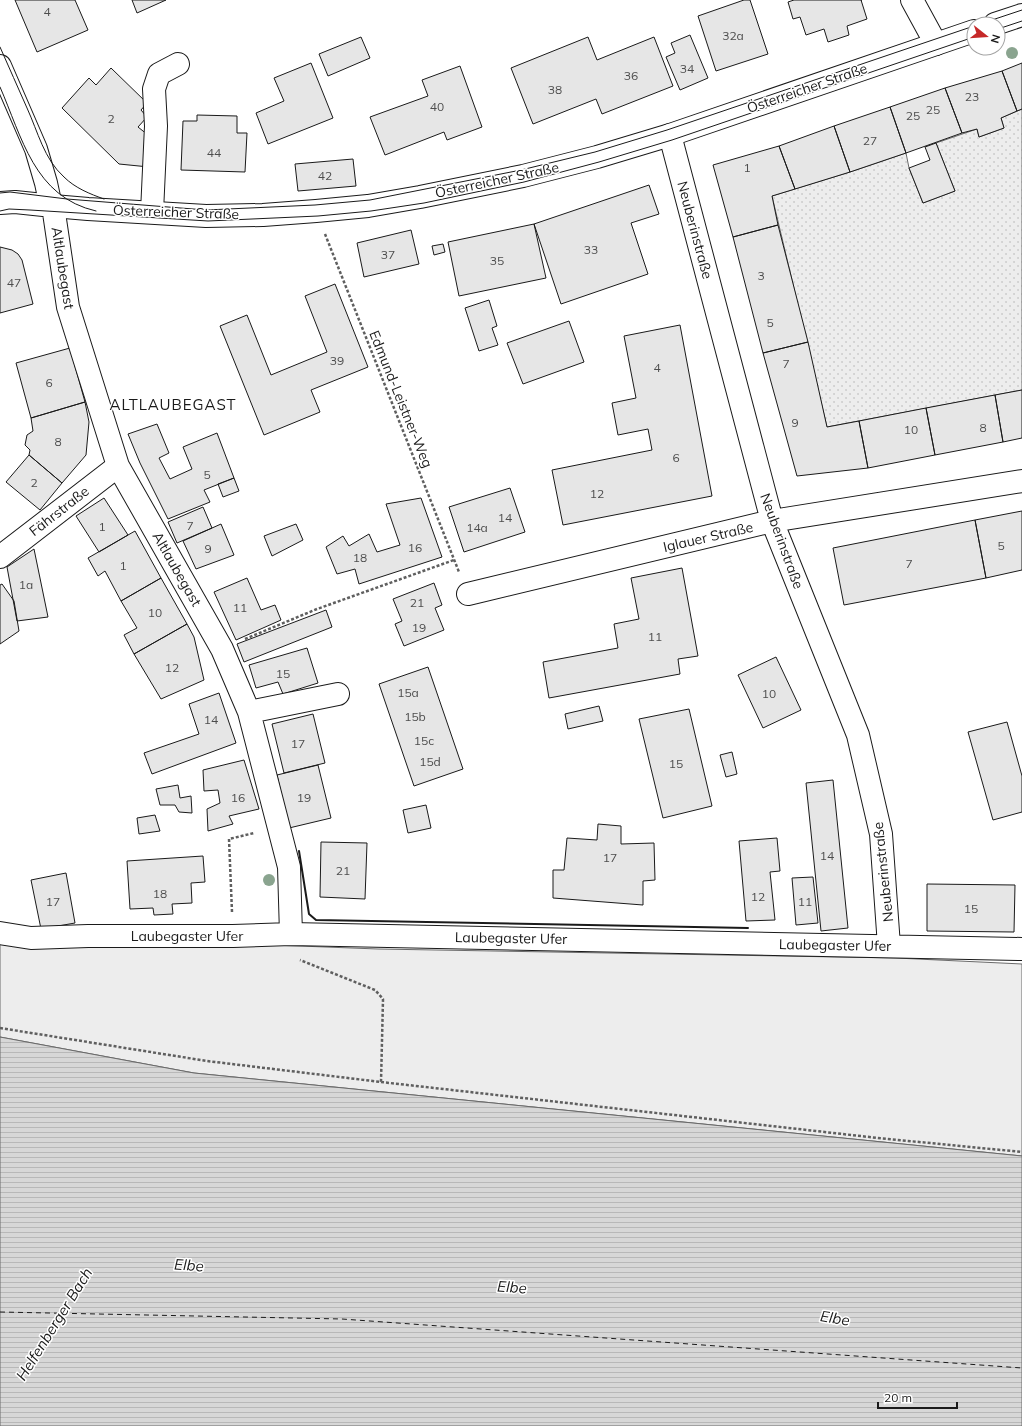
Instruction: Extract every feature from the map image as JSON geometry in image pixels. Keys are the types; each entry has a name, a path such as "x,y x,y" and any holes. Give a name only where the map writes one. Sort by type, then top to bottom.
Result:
{"street":[{"path":"912,0 936,44"},
{"path":"1006,20 1022,15"},
{"name":"Österreicher Straße","path":"0,203 15,202 88,209 206,216 263,215 368,206 523,176 597,157 670,135 966,34"},
{"path":"152,212 156,126 154,89 159,74 178,64"},
{"name":"Altlaubegast","path":"0,66 36,149 49,197 53,206 68,307 118,466 222,649 249,712 289,867 292,934"},
{"name":"Neuberinstraße","path":"670,135 772,522 858,735 881,834 889,946"},
{"name":"Fährstraße","path":"0,557 118,466"},
{"name":"Iglauer Straße","path":"468,594 772,522 1022,481"},
{"path":"249,712 338,694"},
{"name":"Laubegaster Ufer","path":"0,933 31,938 292,934 1022,949"}],"path":[{"name":"Edmund-Leistner-Weg","path":"316,211 468,594"},
{"path":"222,649 317,609 454,560"},
{"path":"233,936 229,839 279,827"},
{"path":"294,958 376,990 383,999 381,1082"},
{"path":"0,1028 207,1061 870,1137 1022,1152"}],"shaded area":[{"path":"1022,109 1022,390 827,427 772,196 906,153 909,168 923,203 955,191 936,143 977,129 979,137 1004,128 1001,118"},
{"path":"0,942 220,943 378,949 896,958 1022,964 1022,1156 194,1073 0,1037"}],"water":[{"path":"0,1037 194,1073 1022,1156 1022,1426 0,1426"}],"building":[{"path":"15,0 75,0 88,30 37,52"},
{"path":"132,0 166,0 137,13"},
{"path":"744,0 750,0 768,54 716,71 698,16"},
{"path":"794,0 861,0 867,19 847,26 849,35 828,42 824,29 806,35 800,17 793,19 788,2"},
{"path":"690,35 708,78 680,90 666,57 675,53 671,43"},
{"path":"361,37 370,58 328,76 319,54"},
{"path":"588,37 597,60 654,37 673,86 602,114 596,99 533,124 511,68"},
{"path":"311,63 333,118 268,144 256,113 284,101 274,78"},
{"path":"1022,63 1022,109 1017,111 1002,71"},
{"path":"460,66 482,127 447,140 444,132 385,155 370,117 428,96 422,80"},
{"path":"111,68 147,103 141,110 147,117 138,127 148,135 149,167 119,164 62,108 89,78 96,85"},
{"path":"1002,71 1017,111 1001,118 1004,128 979,137 977,129 962,133 945,88"},
{"path":"945,88 962,133 906,153 890,107"},
{"path":"890,107 906,153 850,172 834,126"},
{"path":"197,115 237,116 237,133 247,133 245,172 181,170 183,121 197,121"},
{"path":"834,126 850,172 795,189 779,146"},
{"path":"936,143 955,191 923,203 909,168 930,160 925,147"},
{"path":"779,146 795,189 772,196 778,225 733,237 713,165"},
{"path":"353,159 356,186 298,191 295,164"},
{"path":"649,185 659,214 631,223 648,274 561,304 534,224"},
{"path":"534,224 546,278 459,296 448,242"},
{"path":"778,225 808,342 763,353 733,237"},
{"path":"411,230 419,264 364,277 357,243"},
{"path":"443,244 445,252 434,255 432,246"},
{"path":"0,247 12,250 18,254 22,260 33,304 0,313"},
{"path":"335,284 368,367 311,390 320,412 264,435 220,326 247,315 271,375 327,352 305,296"},
{"path":"489,300 497,326 492,328 498,345 479,351 465,308"},
{"path":"569,321 584,362 523,384 507,343"},
{"path":"680,325 712,496 563,525 552,470 652,450 648,429 618,435 612,403 636,398 624,336"},
{"path":"808,342 827,427 859,421 868,468 797,476 763,353"},
{"path":"70,348 85,402 31,418 16,363"},
{"path":"1022,390 1022,438 1003,442 995,395"},
{"path":"995,395 1003,442 935,455 926,408"},
{"path":"85,402 89,422 86,455 62,483 29,455 30,450 25,445 27,435 33,431 31,418"},
{"path":"926,408 935,455 868,468 859,421"},
{"path":"157,424 169,453 159,458 170,479 192,469 183,447 217,433 234,478 204,490 210,502 168,519 140,463 128,434"},
{"path":"29,455 62,483 40,510 6,482"},
{"path":"234,478 239,491 223,497 218,484"},
{"path":"510,488 525,532 464,552 449,507"},
{"path":"104,498 128,535 99,552 76,516"},
{"path":"421,498 442,557 359,584 355,569 337,574 326,547 343,536 349,546 369,534 377,552 400,545 386,504"},
{"path":"203,507 212,528 177,543 168,522"},
{"path":"1022,511 1022,570 986,578 975,520"},
{"path":"975,520 986,578 844,605 833,548"},
{"path":"221,524 234,555 196,569 183,541"},
{"path":"296,524 303,540 272,556 264,536"},
{"path":"135,531 161,578 121,601 105,571 98,576 88,558"},
{"path":"34,549 48,617 17,621 7,567"},
{"path":"682,568 698,656 678,659 680,674 549,698 543,662 618,648 614,624 639,619 631,578"},
{"path":"161,578 187,624 134,654 124,635 137,628 121,601"},
{"path":"247,578 261,610 275,605 281,620 236,640 214,592"},
{"path":"434,583 442,605 435,608 444,630 404,646 395,624 402,621 393,599"},
{"path":"2,584 14,601 19,631 0,644 0,585"},
{"path":"326,610 332,627 244,662 237,644"},
{"path":"187,624 194,637 204,680 161,699 134,654"},
{"path":"307,648 318,683 283,694 278,682 256,688 249,665"},
{"path":"776,657 801,710 763,728 738,675"},
{"path":"428,667 463,769 414,786 379,684"},
{"path":"219,693 236,743 152,774 144,753 199,734 189,704"},
{"path":"599,706 603,721 568,729 565,714"},
{"path":"689,709 712,806 663,818 639,719"},
{"path":"313,714 325,763 284,773 272,724"},
{"path":"1007,722 1022,776 1022,812 993,820 968,732"},
{"path":"732,752 737,774 726,777 720,755"},
{"path":"244,760 259,809 229,816 233,824 208,831 207,809 220,803 218,790 204,791 203,770"},
{"path":"318,765 331,818 289,828 277,775"},
{"path":"833,780 848,928 821,931 806,783"},
{"path":"178,785 180,798 191,796 192,813 179,812 175,805 160,805 156,789"},
{"path":"426,805 431,828 408,833 403,810"},
{"path":"155,815 160,831 139,834 137,818"},
{"path":"598,824 621,826 621,844 654,843 655,880 643,881 643,905 553,898 553,870 564,870 567,838 597,840"},
{"path":"777,838 780,871 770,872 775,920 746,921 739,841"},
{"path":"321,842 367,843 365,899 320,897"},
{"path":"203,856 205,882 191,883 192,903 172,904 173,914 154,915 153,908 130,909 127,861"},
{"path":"66,873 75,923 41,929 31,880"},
{"path":"813,877 818,923 796,925 792,878"},
{"path":"927,884 1015,885 1014,932 927,931"}],"ferry route":[{"path":"0,1312 342,1319 1022,1368"}],"tram line":[{"path":"1004,16 1022,10"},
{"path":"1006,26 1022,21"},
{"path":"0,193 10,192 67,199 206,210 315,205 370,200 521,170 595,152 667,130 966,29"},
{"path":"0,211 9,209 30,210 208,221 318,216 371,211 424,203 524,182 599,162 672,140 966,40"},
{"path":"0,47 42,145 51,162 57,170 73,184 88,193 104,199"},
{"path":"0,87 24,145 44,179 58,193 75,204 96,211"}],"wall":[{"path":"299,851 309,914 316,920 748,928"}],"district":[{"name":"ALTLAUBEGAST","path":"173,404"}],"water label":[{"name":"Elbe","path":"189,1265"},
{"name":"Elbe","path":"512,1287"},
{"name":"Elbe","path":"835,1318"},
{"name":"Helfenberger Bach","path":"54,1324"}]}
